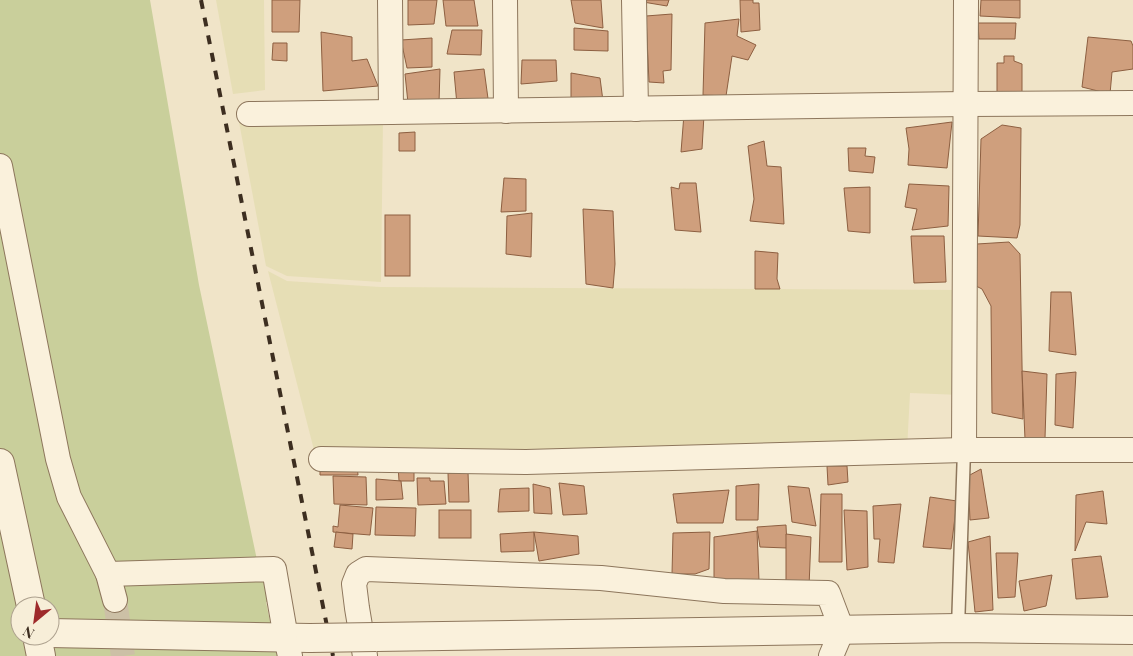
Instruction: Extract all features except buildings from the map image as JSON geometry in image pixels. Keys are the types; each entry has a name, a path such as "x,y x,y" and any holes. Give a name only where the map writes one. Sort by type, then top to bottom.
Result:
{"street":[{"path":"390,0 392,112"},
{"path":"505,0 506,111"},
{"path":"634,0 636,109"},
{"path":"964,450 966,0"},
{"path":"249,114 1133,103"},
{"path":"0,166 58,459 71,502 108,574 115,600"},
{"path":"322,459 526,462 964,450 1133,450"},
{"path":"0,463 29,596"},
{"path":"108,574 274,569 295,644"},
{"path":"371,646 357,608 354,584 358,574 366,569 601,578 724,591 828,594 842,630 831,656"},
{"path":"60,633 371,646 842,630 958,628 1133,630"}],"lane":[{"path":"958,628 964,450"}],"shaded area":[{"path":"216,0 264,0 265,90 233,94"},
{"path":"383,120 381,282 287,276 266,266 239,122"},
{"path":"268,271 287,281 380,287 964,290 961,395 910,393 907,450 314,450"}],"green space":[{"path":"0,0 150,0 199,285 261,579 267,583 271,602 266,602 277,656 0,656"}],"tunnel":[{"path":"115,600 123,656"}],"railway":[{"path":"201,0 333,656"}]}
